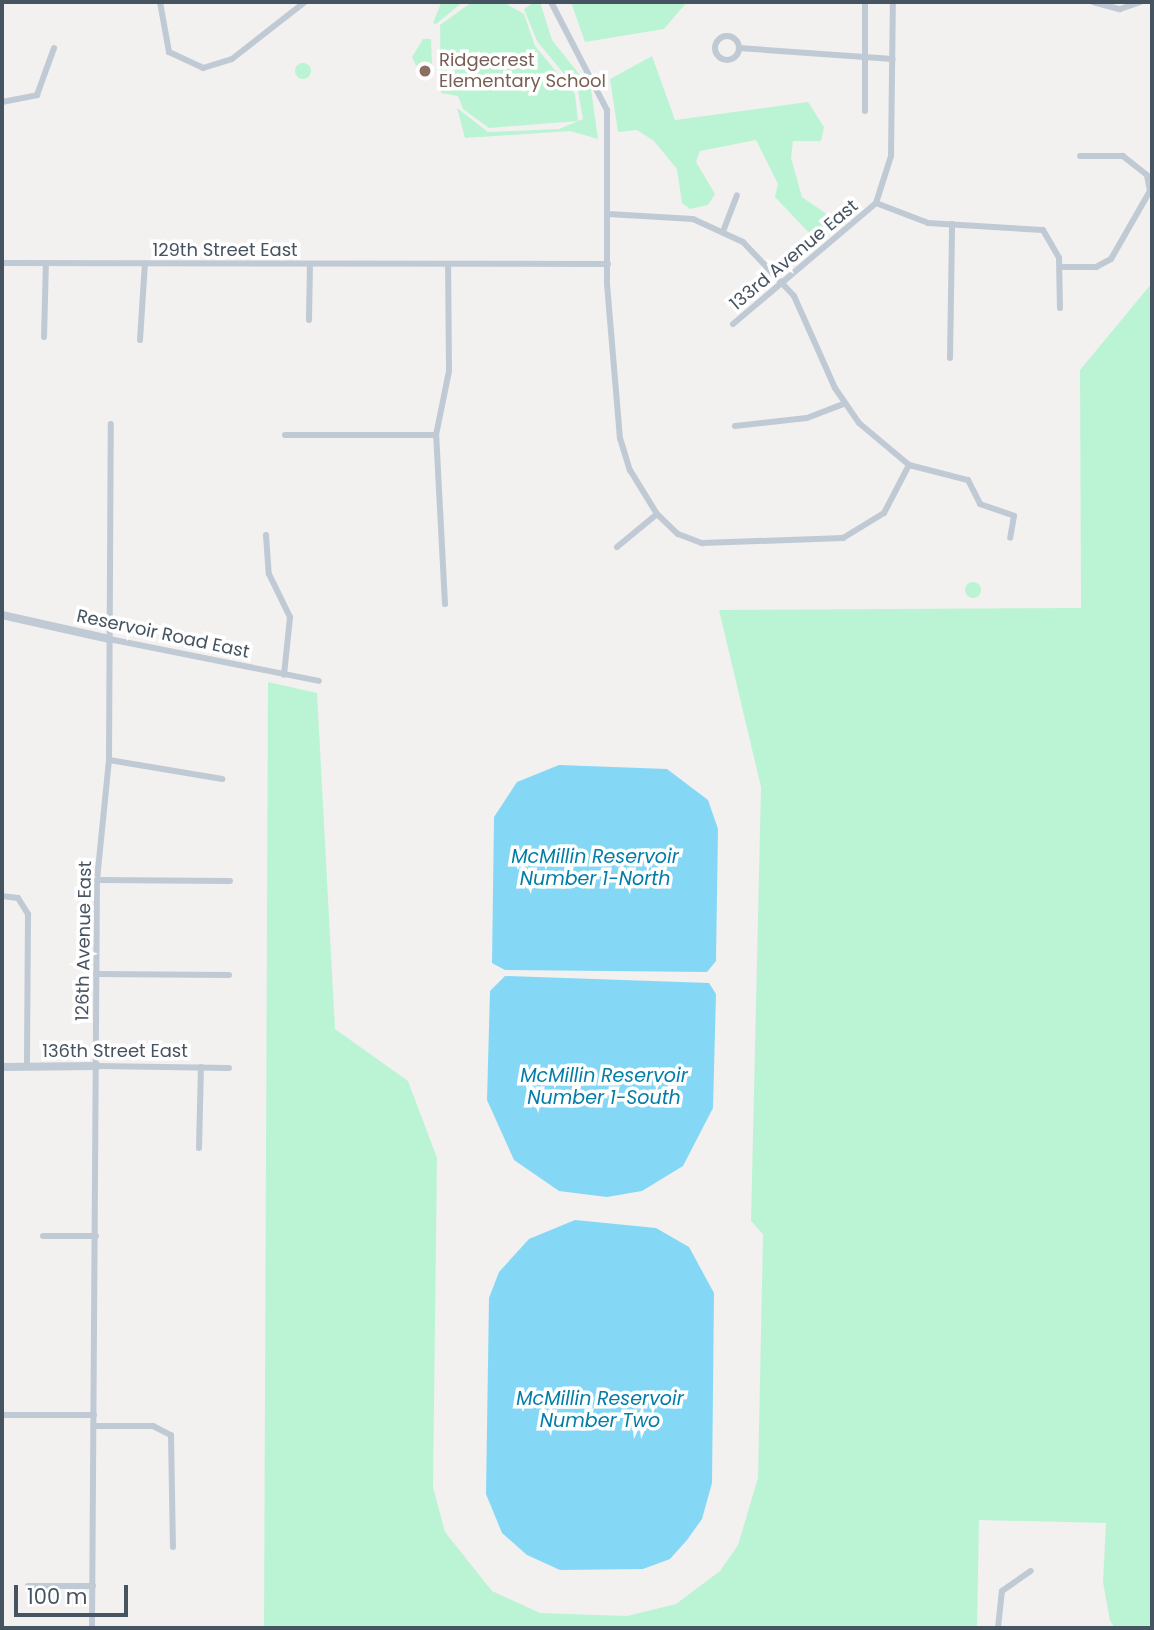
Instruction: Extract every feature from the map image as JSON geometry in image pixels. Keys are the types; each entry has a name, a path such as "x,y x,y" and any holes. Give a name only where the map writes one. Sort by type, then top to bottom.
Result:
{"street":[{"path":"160,2 169,52 189,66 209,68 232,59 305,2"},
{"path":"551,2 604,102 608,264 622,447 657,514 678,534 702,543 832,541 876,521 909,465"},
{"path":"865,2 865,111"},
{"name":"133rd Avenue East","path":"733,324 785,283 876,203 891,156 893,2"},
{"path":"1095,3 1128,9 1139,2"},
{"path":"2,102 37,95 54,48"},
{"path":"739,48 865,60 892,59"},
{"path":"1060,267 1085,269 1111,258 1151,184 1123,156 1080,156"},
{"path":"724,229 737,195"},
{"path":"876,203 905,218 952,224 1032,225 1052,238 1060,267 1060,308"},
{"path":"608,214 681,217 724,229 785,283 844,404 909,465 968,480 980,503 1014,516 1010,538"},
{"path":"950,358 952,224"},
{"name":"129th Street East","path":"2,263 608,264"},
{"path":"44,337 46,263"},
{"path":"140,340 145,263"},
{"path":"309,320 310,264"},
{"path":"445,604 436,435 449,371 448,264"},
{"path":"735,426 807,418 844,404"},
{"name":"126th Avenue East","path":"92,1628 97,880 109,760 111,424"},
{"path":"285,435 436,435"},
{"path":"617,547 657,514"},
{"path":"266,535 269,574 290,617 284,675"},
{"name":"Reservoir Road East","path":"2,615 318,681"},
{"path":"109,760 222,779"},
{"path":"97,880 230,881"},
{"path":"2,896 22,903 27,1067"},
{"path":"96,974 229,975"},
{"name":"136th Street East","path":"2,1067 229,1068"},
{"path":"199,1149 201,1067"},
{"path":"43,1236 96,1236"},
{"path":"2,1415 94,1415"},
{"path":"94,1426 153,1426 169,1432 173,1547"},
{"path":"998,1628 1002,1591 1031,1571"},
{"path":"28,1586 93,1586"}],"green space":[{"path":"463,2 436,24 433,23 441,3"},
{"path":"472,2 505,3 524,14 535,46 575,94 578,121 489,128 463,109 458,96 441,93 440,25"},
{"path":"534,2 540,2 552,40 591,89 598,139 570,131 465,138 457,108 488,132 559,129 583,119 578,91 537,41 524,9"},
{"path":"571,2 687,2 664,29 585,42"},
{"path":"423,39 431,39 432,65 416,66 412,57"},
{"path":"652,56 675,120 808,102 824,127 821,141 793,141 791,158 802,197 838,222 824,238 810,234 775,197 778,184 756,140 700,151 696,162 715,194 708,205 690,209 682,203 677,169 654,141 637,130 618,132 610,79"},
{"path":"303,63 309,65 309,77 303,79 297,77 295,71 297,65"},
{"path":"1152,283 1152,1628 1115,1628 1110,1621 1103,1582 1106,1523 979,1520 977,1628 264,1628 268,682 317,693 335,1029 408,1081 437,1158 433,1487 445,1532 492,1591 540,1613 627,1616 676,1604 720,1571 738,1545 758,1478 763,1234 751,1221 761,787 719,610 1081,608 1080,370"},
{"path":"970,582 976,582 981,590 979,596 970,598 965,593 965,587"}],"water":[{"name":"McMillin Reservoir Number 1-North","path":"559,765 667,769 708,800 718,829 716,961 707,972 505,970 492,963 494,817 517,782"},
{"name":"McMillin Reservoir Number 1-South","path":"505,976 709,983 716,994 713,1108 683,1166 642,1191 607,1197 559,1191 514,1160 487,1100 490,991"},
{"name":"McMillin Reservoir Number Two","path":"575,1220 656,1228 689,1247 714,1293 712,1483 702,1519 687,1540 670,1559 643,1569 560,1570 527,1555 502,1533 486,1494 489,1298 499,1272 529,1239"}],"place":[{"name":"Ridgecrest Elementary School","path":"425,71"}]}
